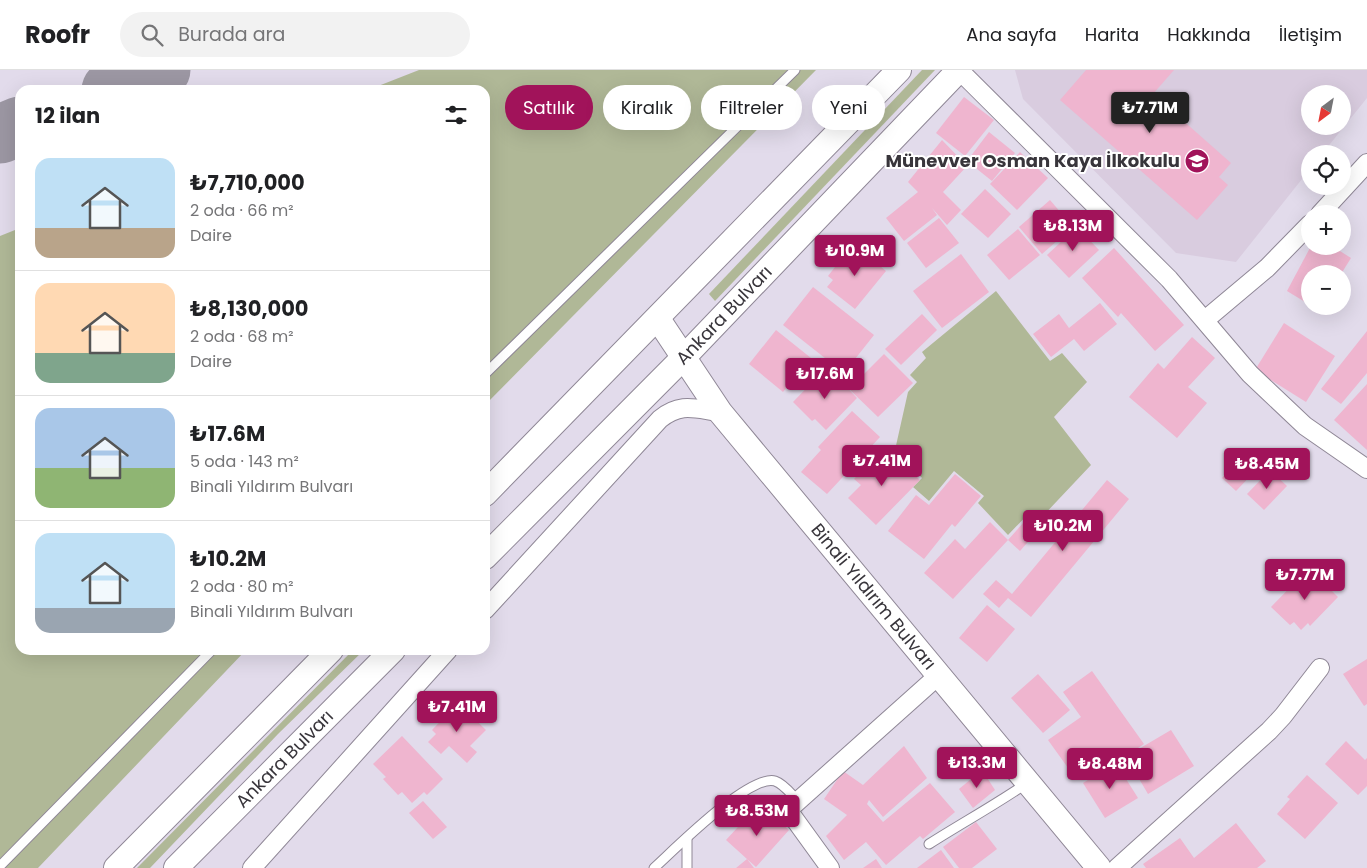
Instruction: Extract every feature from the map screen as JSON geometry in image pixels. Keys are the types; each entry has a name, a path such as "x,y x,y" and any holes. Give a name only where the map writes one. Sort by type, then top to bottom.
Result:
{"main road":[{"path":"490,489 899,70"},
{"name":"Ankara Bulvarı","path":"490,552 684,357 959,70"},
{"name":"Binali Yıldırım Bulvarı","path":"658,319 720,412 1099,868"},
{"path":"116,868 326,655"},
{"name":"Ankara Bulvarı","path":"176,868 388,655"}],"street":[{"path":"959,70 1169,279 1206,320 1250,374 1305,426 1367,469"},
{"path":"1328,205 1367,163"},
{"path":"1206,320 1267,268 1301,233"},
{"path":"490,605 660,418 671,410 682,407 720,412"},
{"path":"252,868 444,655"},
{"path":"1117,868 1269,730 1283,716 1320,668"},
{"path":"830,868 788,810 939,675"}],"lane":[{"path":"490,369 795,70"},
{"path":"0,866 207,655"},
{"path":"654,868 718,810 760,782 774,781 785,787 798,802"},
{"path":"930,844 995,805 1028,782"},
{"path":"687,838 687,868"}],"shaded area":[{"name":"Münevver Osman Kaya İlkokulu","path":"1015,70 1367,70 1367,98 1351,118 1351,85 1301,85 1301,135 1337,135 1329,145 1301,145 1301,180 1236,262 1176,253 1023,99"}],"green space":[{"path":"419,70 816,70 801,85 701,85 701,130 757,130 490,400 490,85 381,85"},
{"path":"922,70 935,70 885,122 885,109"},
{"path":"865,130 878,130 715,301 709,294"},
{"path":"15,230 15,655 241,655 38,868 0,868 0,236"},
{"path":"996,291 1050,361 1062,353 1087,382 1054,417 1091,465 1041,518 1031,511 1008,535 978,503 984,496 954,471 929,501 913,487 922,478 895,450 908,392 917,382 910,375 926,358 922,352"},
{"path":"348,655 359,655 278,734 150,868 137,868"}],"building":[{"path":"1086,70 1174,70 1153,94 1231,163 1219,177 1228,185 1197,220 1060,100"},
{"path":"964,97 994,120 965,156 936,133"},
{"path":"989,132 1015,153 992,181 967,161"},
{"path":"942,140 967,166 943,192 961,210 947,225 932,208 937,215 904,241 886,218 918,192 908,182"},
{"path":"1020,152 1048,178 1017,210 990,184"},
{"path":"985,189 1011,214 988,238 961,214"},
{"path":"1050,200 1073,227 1042,254 1019,227"},
{"path":"939,218 959,243 926,268 907,243"},
{"path":"1077,227 1099,250 1069,278 1047,255"},
{"path":"1018,229 1040,255 1009,280 987,255"},
{"path":"853,244 886,271 855,309 827,287 833,280 828,276"},
{"path":"1114,248 1184,325 1155,351 1121,313 1118,317 1082,278"},
{"path":"961,254 989,292 942,328 913,291"},
{"path":"1306,255 1346,255 1351,258 1347,265 1301,265 1301,300 1287,291"},
{"path":"813,287 874,335 844,373 783,325"},
{"path":"1100,303 1117,324 1084,351 1074,339 1051,357 1033,334 1059,314 1069,328"},
{"path":"922,314 937,330 901,365 885,349"},
{"path":"1284,323 1335,356 1306,402 1255,370"},
{"path":"776,330 811,358 783,392 749,364"},
{"path":"1367,331 1367,373 1341,404 1321,389"},
{"path":"1192,337 1215,358 1188,387 1207,403 1177,438 1129,397 1158,363 1164,369"},
{"path":"884,354 913,383 878,417 849,389"},
{"path":"824,370 834,380 837,377 857,398 826,430 815,419 812,421 793,402"},
{"path":"1367,384 1367,450 1334,420"},
{"path":"852,411 880,437 827,494 801,472 821,450 818,447"},
{"path":"892,453 920,480 876,525 848,498 861,485 854,479 877,455 884,462"},
{"path":"1243,454 1258,468 1236,491 1222,478"},
{"path":"1270,470 1287,486 1264,510 1247,494"},
{"path":"955,474 981,496 955,527 952,524 924,559 888,531 916,495 929,505"},
{"path":"1107,480 1129,499 1031,617 1008,598 999,608 983,594 996,580 1012,594"},
{"path":"1030,515 1042,526 1020,551 1008,540"},
{"path":"990,522 1008,540 953,599 924,573 955,539 965,549"},
{"path":"1309,568 1338,597 1310,626 1308,623 1301,630 1294,622 1290,625 1271,607"},
{"path":"987,605 1015,629 987,662 959,638"},
{"path":"1367,659 1367,704 1364,706 1343,674"},
{"path":"1092,671 1144,744 1120,760 1114,753 1076,779 1048,740 1081,717 1063,692"},
{"path":"1038,674 1070,710 1043,733 1011,698"},
{"path":"458,703 486,730 470,746 477,752 467,763 449,746 441,754 428,742 436,734 432,730"},
{"path":"1171,730 1194,766 1148,794 1138,777 1149,771 1137,750"},
{"path":"402,736 443,779 427,795 424,792 412,803 402,792 398,795 383,779 386,777 373,764"},
{"path":"1346,741 1365,760 1367,758 1367,786 1358,795 1325,764"},
{"path":"904,746 927,778 883,817 869,800 867,804 883,822 930,783 955,812 923,839 920,836 886,865 866,842 844,860 826,836 847,815 824,799 843,771 863,785"},
{"path":"1116,763 1138,798 1105,818 1083,783"},
{"path":"982,770 995,790 973,808 959,789"},
{"path":"1307,775 1338,803 1305,839 1277,814 1290,799 1287,797"},
{"path":"423,801 447,827 433,839 409,813"},
{"path":"759,804 789,830 756,867 726,840"},
{"path":"976,822 997,849 972,868 959,868 943,847"},
{"path":"1236,823 1266,861 1257,868 1146,868 1143,864 1180,838 1194,858"},
{"path":"941,850 954,868 917,868"},
{"path":"747,859 754,868 736,868"},
{"path":"876,859 882,868 863,868"}],"taxiway":[{"path":"124,85 161,70"},
{"path":"0,134 15,128"}],"place":[{"name":"Münevver Osman Kaya İlkokulu","path":"1197,161"}]}
